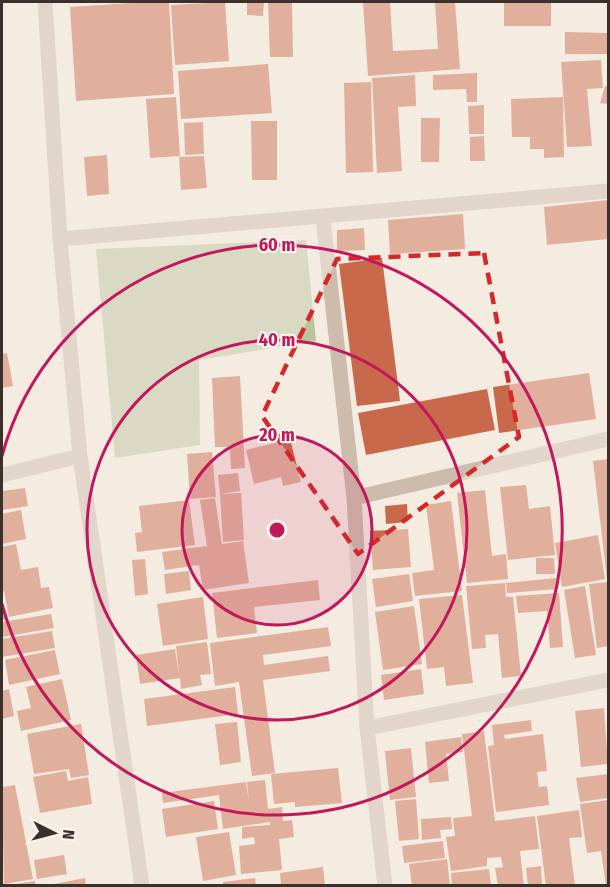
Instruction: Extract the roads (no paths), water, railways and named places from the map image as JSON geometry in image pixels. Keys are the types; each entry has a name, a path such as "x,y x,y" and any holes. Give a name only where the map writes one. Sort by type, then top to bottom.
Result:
{"street":[{"path":"45,2 60,239 80,456 142,885"},
{"path":"60,239 323,218 609,191"},
{"path":"323,218 354,498 367,728 385,885"},
{"path":"354,498 609,439"},
{"path":"2,475 80,456"},
{"path":"367,728 609,680"}]}
